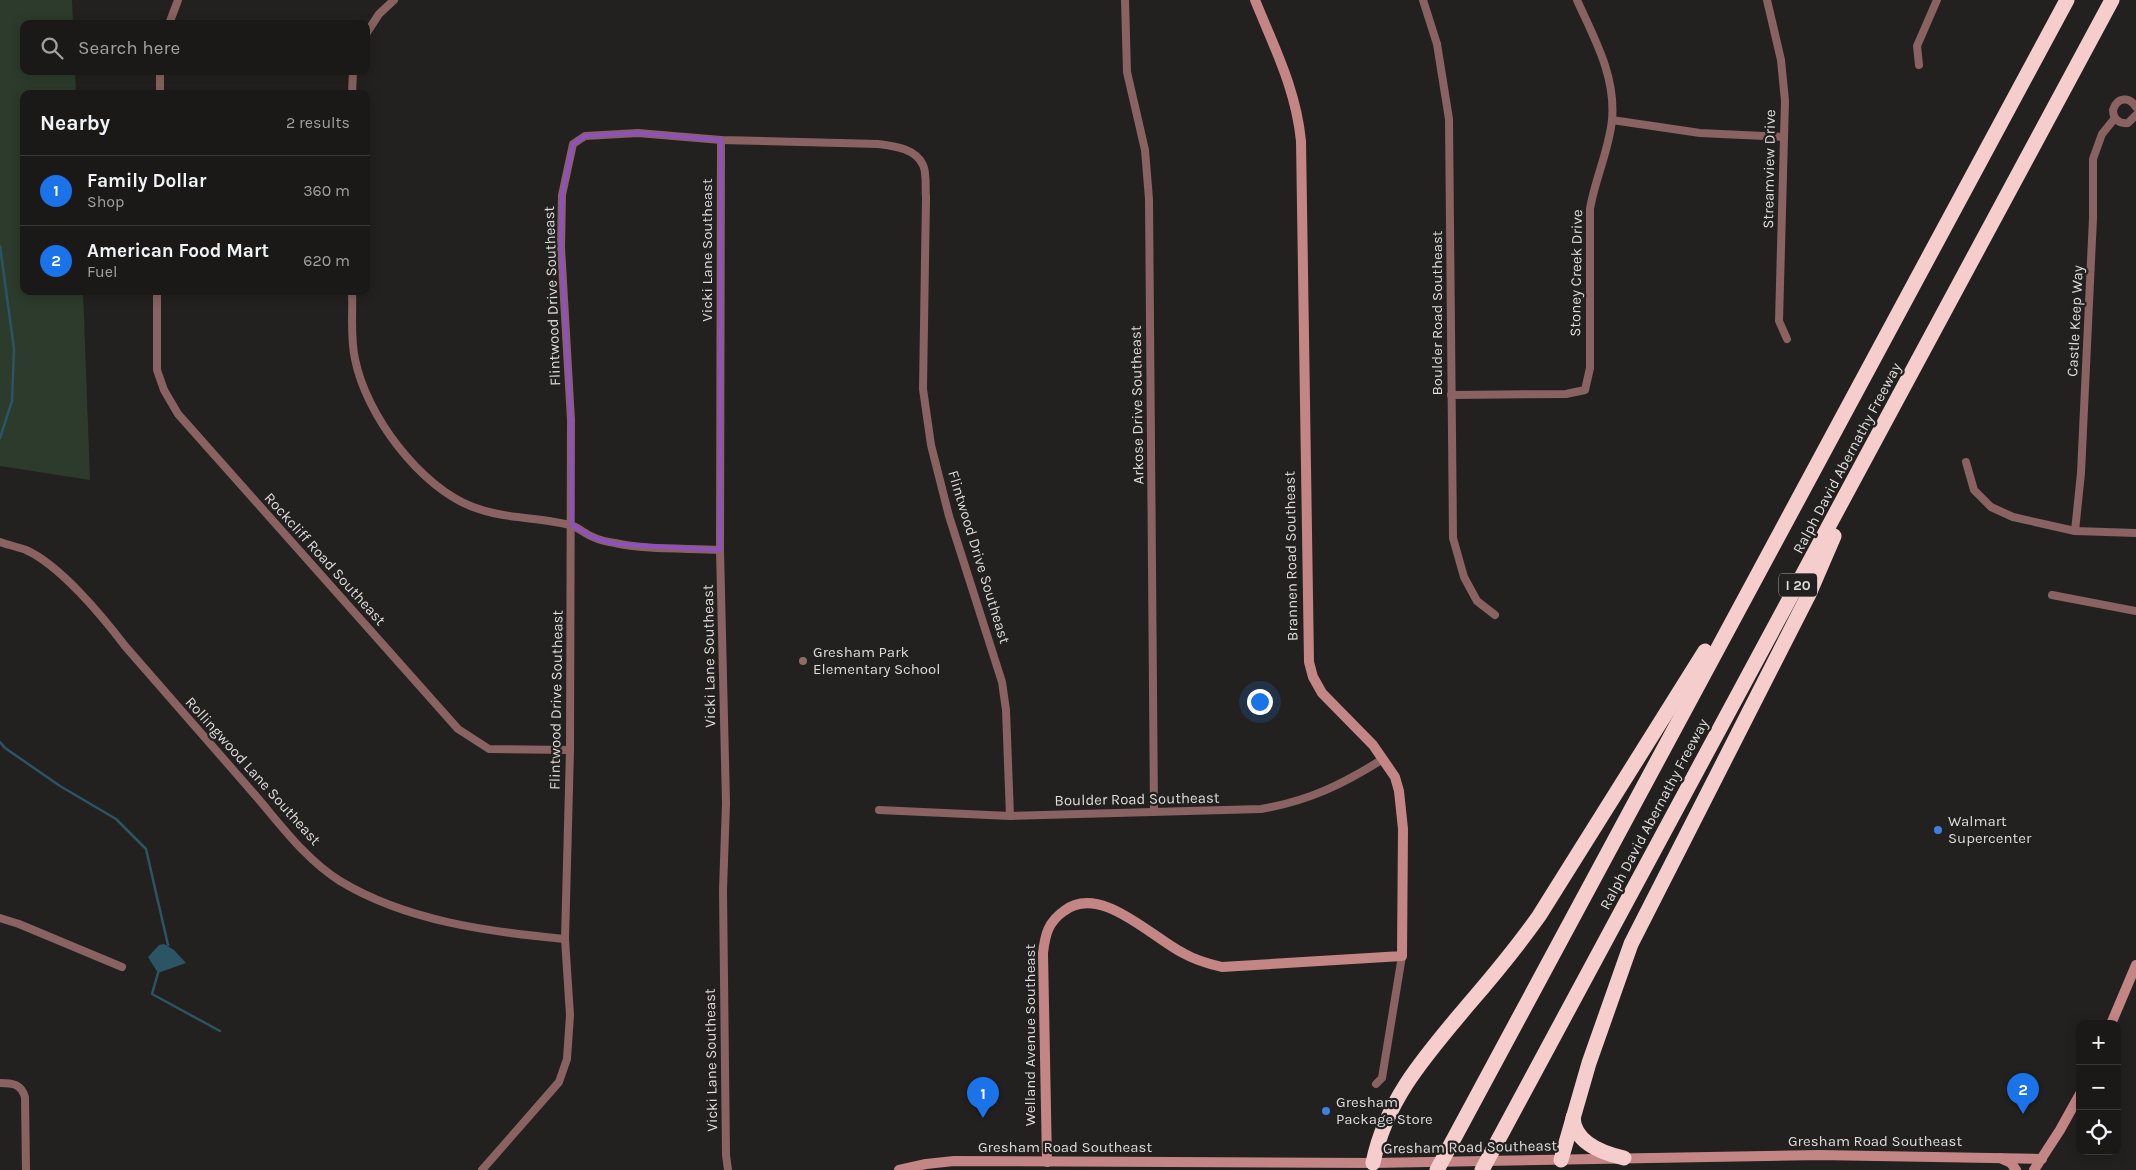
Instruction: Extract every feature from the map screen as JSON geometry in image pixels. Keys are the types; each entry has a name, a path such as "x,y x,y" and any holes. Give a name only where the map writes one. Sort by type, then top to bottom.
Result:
{"highway":[{"name":"Ralph David Abernathy Freeway","path":"1437,1170 2067,0"},
{"name":"Ralph David Abernathy Freeway","path":"1482,1170 2112,0"},
{"path":"1559,1165 1572,1117 1631,944 1809,594 1875,442"},
{"path":"1373,1167 1383,1125 1399,1092 1426,1055 1515,949 1540,916 1787,518"},
{"path":"1572,1117 1574,1129 1581,1139 1624,1158"}],"street":[{"path":"170,20 178,0"},
{"path":"370,28 379,14 394,0"},
{"name":"Arkose Drive Southeast","path":"1125,0 1127,72 1145,150 1149,199 1154,812"},
{"name":"Brannen Road Southeast","path":"1255,0 1289,79 1297,111 1301,141 1307,644 1309,662 1313,677 1322,693 1384,758 1395,777 1402,807 1402,956 1399,985 1382,1078 1376,1084"},
{"name":"Boulder Road Southeast","path":"1423,0 1437,44 1449,119 1453,538 1456,556 1464,577 1477,601 1495,616"},
{"name":"Stoney Creek Drive","path":"1452,395 1588,393 1590,368 1590,209 1593,186 1612,120 1612,96 1607,68 1577,0"},
{"name":"Streamview Drive","path":"1767,0 1781,60 1785,101 1779,321 1787,339"},
{"path":"1919,65 1917,46 1937,0"},
{"path":"160,75 160,90"},
{"path":"352,90 354,75"},
{"name":"Castle Keep Way","path":"2075,531 2082,473 2094,218 2093,159 2102,134 2115,118 2113,110 2120,100 2129,100 2136,107"},
{"path":"2115,118 2126,123 2132,121 2136,115"},
{"path":"1612,120 1700,133 1784,137"},
{"name":"Flintwood Drive Southeast","path":"482,1170 559,1082 568,1059 570,1015 565,939 570,750 572,525 571,420 561,247 562,195 573,144 585,136 638,133 722,140 878,144 897,146 910,152 923,165 926,197 925,403 931,445 949,516 1002,682 1006,710 1010,816"},
{"name":"Vicki Lane Southeast","path":"722,140 720,550 726,803 723,936 726,1155 728,1170"},
{"name":"Rockcliff Road Southeast","path":"158,295 157,370 164,390 178,414 458,729 489,749 570,750"},
{"path":"352,295 352,344 362,385 381,422 427,478 449,495 474,508 501,515 572,525 594,538 616,544 720,550"},
{"path":"1966,462 1974,490 1991,507 2013,517 2075,531 2136,533"},
{"name":"Rollingwood Lane Southeast","path":"0,542 27,551 45,563 100,612 125,646 301,848 338,880 390,904 437,919 498,933 565,939"},
{"path":"2052,595 2136,611"},
{"name":"Boulder Road Southeast","path":"879,810 1010,816 1237,810 1279,806 1335,788 1384,758"},
{"name":"Welland Avenue Southeast","path":"1047,1162 1042,953 1045,932 1055,918 1066,909 1079,904 1099,904 1119,912 1182,953 1207,963 1222,966 1402,956"},
{"path":"0,918 19,924 122,967"},
{"path":"2113,1020 2136,965"},
{"path":"0,1083 14,1083 22,1089 25,1097 26,1170"},
{"path":"2034,1170 2076,1101"},
{"name":"Gresham Road Southeast","path":"899,1170 926,1164 954,1161 1373,1167 1400,1163 1527,1161 1559,1165 1624,1158 1819,1155 2042,1159"},
{"path":"2000,1158 2011,1163 2016,1170"}],"highlighted area":[{"path":"638,133 721,140 720,550 616,544 594,538 572,525 571,420 561,247 562,195 573,144 585,136"}],"green space":[{"path":"0,0 72,0 73,20 20,20 20,75 75,75 76,90 20,90 20,295 83,295 90,480 0,466"}],"water":[{"path":"164,944 174,950 186,963 158,973 148,957 159,945"}],"waterway":[{"path":"0,246 14,349 12,401 0,438"},
{"path":"0,742 5,748 60,786 116,819 146,849 168,945"},
{"path":"158,973 152,994 220,1031"}],"place":[{"name":"Gresham Park Elementary School","path":"803,661"},
{"name":"Walmart Supercenter","path":"1938,830"},
{"name":"Gresham Package Store","path":"1326,1111"},
{"name":"American Food Mart","path":"2023,1114"},
{"name":"Family Dollar","path":"983,1118"}]}
